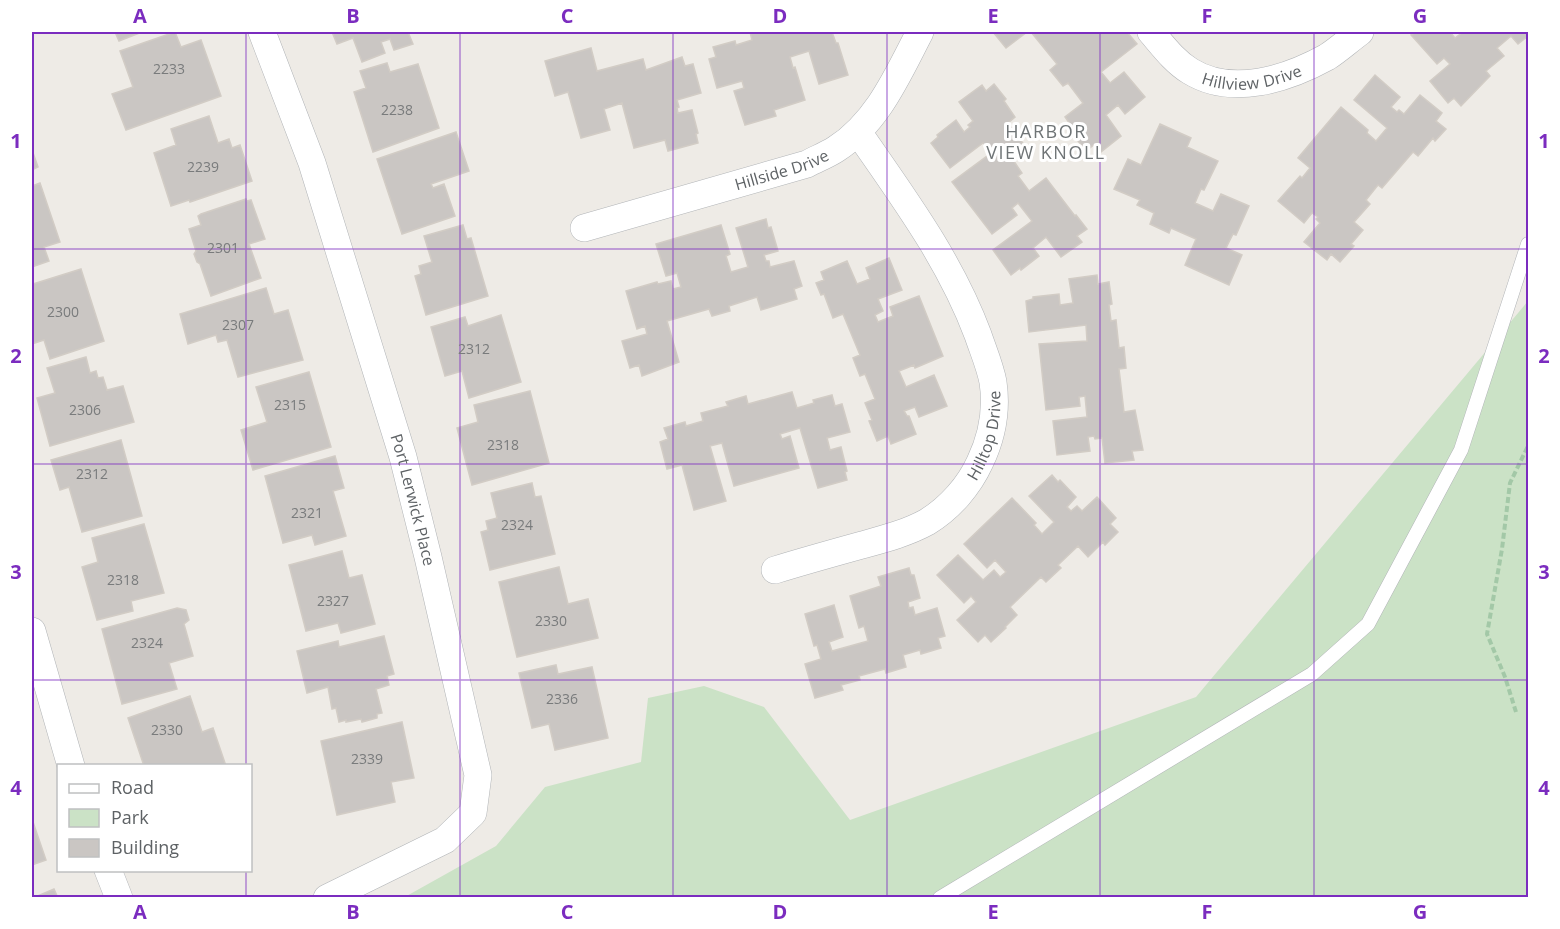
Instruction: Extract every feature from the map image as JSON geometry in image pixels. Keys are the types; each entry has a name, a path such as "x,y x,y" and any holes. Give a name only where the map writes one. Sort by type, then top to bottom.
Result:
{"street":[{"name":"Port Lerwick Place","path":"262,32 312,163 403,457 478,775 473,813 445,840 327,897"},
{"name":"Hillside Drive","path":"584,228 807,164 836,149 858,132 878,109 920,32"},
{"name":"Hillview Drive","path":"1151,32 1171,56 1191,71 1209,80 1238,84 1267,81 1304,69 1329,56 1360,32"},
{"name":"Hilltop Drive","path":"775,570 901,534 927,522 950,505 973,478 988,446 994,410 993,382 988,361 963,300 944,260 915,213 858,132"},
{"path":"32,631 71,764"},
{"path":"109,872 119,897"}],"lane":[{"path":"940,897 1312,674 1368,624 1461,450 1528,244"}],"path":[{"path":"1516,711 1487,634 1502,549 1510,483 1528,446"}],"green space":[{"path":"1528,301 1528,897 403,898 496,846 545,787 641,762 648,698 704,686 764,707 850,820 1196,697"}],"building":[{"path":"115,32 142,32 119,41"},
{"path":"175,32 181,47 201,40 221,96 126,130 112,94 133,87 120,51"},
{"path":"332,32 408,32 413,44 394,50 390,39 381,42 385,53 362,62 353,38 337,44"},
{"path":"750,32 832,32 848,75 819,84 809,51 790,57 805,100 774,110 776,116 745,125 734,91 744,88 742,81 717,88 709,59 716,57 713,47 735,41 736,45 752,40"},
{"path":"993,32 1027,32 1006,48"},
{"path":"1031,32 1127,32 1137,44 1101,72 1110,83 1124,72 1145,97 1125,114 1118,105 1106,115 1121,136 1101,152 1095,144 1086,151 1074,136 1077,134 1065,117 1083,103 1068,83 1063,86 1050,70 1057,64"},
{"path":"1416,32 1450,32 1455,38 1463,32 1528,32 1528,36 1518,44 1511,36 1497,48 1504,56 1486,71 1490,76 1461,106 1454,98 1448,103 1430,81 1450,64 1444,58 1437,64 1411,35"},
{"path":"591,48 597,71 643,59 646,70 682,57 685,66 693,64 701,93 677,100 679,107 677,108 678,113 692,110 698,143 668,151 665,140 634,148 622,103 604,109 610,130 581,138 568,92 555,96 545,61"},
{"path":"387,63 390,72 418,64 439,128 373,152 354,92 366,88 360,71"},
{"path":"1375,75 1400,97 1391,107 1397,112 1399,110 1404,114 1420,95 1442,113 1436,121 1446,129 1435,141 1433,138 1418,156 1413,152 1382,188 1378,185 1366,200 1370,204 1354,222 1363,230 1351,244 1354,246 1340,262 1331,254 1327,260 1304,242 1320,223 1316,219 1318,217 1312,213 1304,223 1278,201 1310,168 1298,158 1341,107 1368,130 1367,133 1376,141 1387,128 1354,100"},
{"path":"994,84 1006,99 1004,101 1015,117 1008,123 1025,146 1011,157 1022,173 1018,176 1029,191 1046,178 1087,229 1077,236 1082,242 1061,257 1046,237 1033,248 1039,256 1011,275 993,250 1032,221 1018,203 1012,208 1017,215 992,234 952,182 991,153 983,143 950,168 931,143 938,137 937,135 956,120 964,132 970,127 968,125 973,121 959,102 982,85 986,91"},
{"path":"209,116 218,143 229,139 232,148 240,145 252,181 171,206 154,153 176,145 171,129"},
{"path":"1160,124 1191,138 1187,147 1218,161 1195,203 1213,211 1221,194 1249,206 1236,235 1233,234 1226,248 1242,255 1229,285 1185,265 1196,239 1171,228 1169,233 1150,224 1154,213 1137,205 1140,200 1114,189 1128,159 1141,165"},
{"path":"456,132 469,171 431,184 433,188 444,184 455,216 402,234 377,159"},
{"path":"32,150 38,167 32,170"},
{"path":"40,183 60,242 44,247 49,261 32,267 32,186"},
{"path":"246,199 251,200 265,239 249,244 261,278 211,296 200,264 194,254 196,251 189,229 201,225 198,216 201,214"},
{"path":"766,219 768,228 771,227 778,251 764,255 766,261 769,261 770,267 794,261 802,286 794,289 797,299 761,310 757,297 729,306 730,311 712,316 709,309 667,321 679,362 642,376 639,365 630,368 622,341 647,334 645,326 637,329 626,291 657,282 658,284 671,281 673,289 681,287 677,273 666,276 656,244 721,225 730,254 726,256 731,272 748,267 736,228"},
{"path":"463,225 467,239 471,238 488,296 426,315 415,276 421,274 419,266 432,262 424,236"},
{"path":"889,258 902,290 878,299 883,311 875,315 878,322 893,316 890,307 919,296 943,356 915,368 914,365 899,371 906,387 934,375 947,406 919,417 915,407 904,411 909,416 916,434 891,444 888,436 877,441 865,403 875,399 865,374 860,376 853,358 860,355 843,314 833,318 824,294 821,295 816,283 824,280 821,272 847,261 857,284 870,279 866,268"},
{"path":"81,269 104,341 50,359 44,340 32,344 32,281 33,284"},
{"path":"1097,275 1098,284 1109,282 1112,304 1109,305 1111,321 1116,320 1119,348 1124,347 1126,368 1119,369 1124,412 1135,410 1143,450 1132,451 1134,460 1105,463 1102,438 1095,439 1094,436 1088,437 1090,451 1057,455 1053,421 1087,417 1085,396 1079,397 1080,406 1046,410 1039,344 1087,341 1086,325 1029,332 1026,301 1033,297 1059,294 1060,305 1073,303 1069,279"},
{"path":"266,288 274,314 288,310 303,360 238,377 227,340 218,342 216,335 188,344 180,314"},
{"path":"501,315 521,382 469,398 462,371 445,376 431,327 465,317 468,326"},
{"path":"86,357 90,373 96,371 98,378 103,377 107,390 123,386 134,422 50,446 37,398 55,393 47,368"},
{"path":"309,372 331,447 253,470 241,430 267,422 256,387"},
{"path":"530,391 549,463 472,485 457,428 478,422 474,405"},
{"path":"792,392 797,408 814,403 813,400 832,395 835,406 842,404 850,432 827,438 830,450 841,447 847,480 818,488 800,428 780,434 782,439 790,436 799,468 734,486 722,443 710,446 726,501 694,510 682,465 667,469 660,442 668,439 664,428 685,422 686,426 703,421 701,413 728,406 726,402 746,396 748,404"},
{"path":"121,440 142,516 82,532 69,487 60,490 51,460"},
{"path":"335,456 344,488 333,491 346,536 315,545 312,535 283,543 265,476"},
{"path":"1052,475 1076,497 1067,507 1071,511 1077,506 1082,511 1097,497 1116,518 1110,524 1118,532 1105,545 1103,542 1088,557 1078,546 1058,565 1061,568 1046,582 1041,577 1010,607 1017,615 1006,628 991,642 985,635 978,642 957,620 976,602 971,596 964,603 937,575 958,555 983,580 994,570 1000,577 1006,572 995,560 987,568 964,544 1012,498 1036,523 1034,525 1042,534 1054,522 1029,496"},
{"path":"532,483 535,497 541,496 555,554 490,570 481,532 488,530 486,521 497,518 491,493"},
{"path":"144,524 164,593 131,601 133,611 97,620 82,567 98,562 92,538"},
{"path":"342,551 349,578 362,575 375,624 341,633 338,623 306,631 289,565"},
{"path":"559,567 568,604 588,599 598,638 517,657 499,582"},
{"path":"909,568 911,575 914,575 920,598 908,602 909,608 913,607 915,615 937,608 945,636 938,638 941,648 921,654 920,650 903,655 906,667 886,673 885,669 859,676 860,680 841,685 843,690 815,698 805,664 821,659 817,645 814,646 805,614 834,605 843,637 829,642 832,651 868,641 864,626 859,628 850,596 881,586 878,577"},
{"path":"177,608 186,610 189,620 184,624 193,656 169,663 177,689 122,704 102,629"},
{"path":"384,636 394,674 387,676 389,685 376,689 382,713 377,714 377,718 362,722 361,719 339,722 336,708 332,709 328,687 307,693 297,651 338,641 339,647"},
{"path":"556,665 558,674 592,667 608,738 555,750 549,724 532,728 519,673"},
{"path":"190,696 202,732 213,728 225,764 143,764 128,718"},
{"path":"402,722 414,778 391,782 395,802 337,815 321,741"},
{"path":"32,819 46,860 32,865"},
{"path":"54,889 58,898 33,898"}],"district":[{"name":"HARBOR VIEW KNOLL","path":"1046,142"}]}
